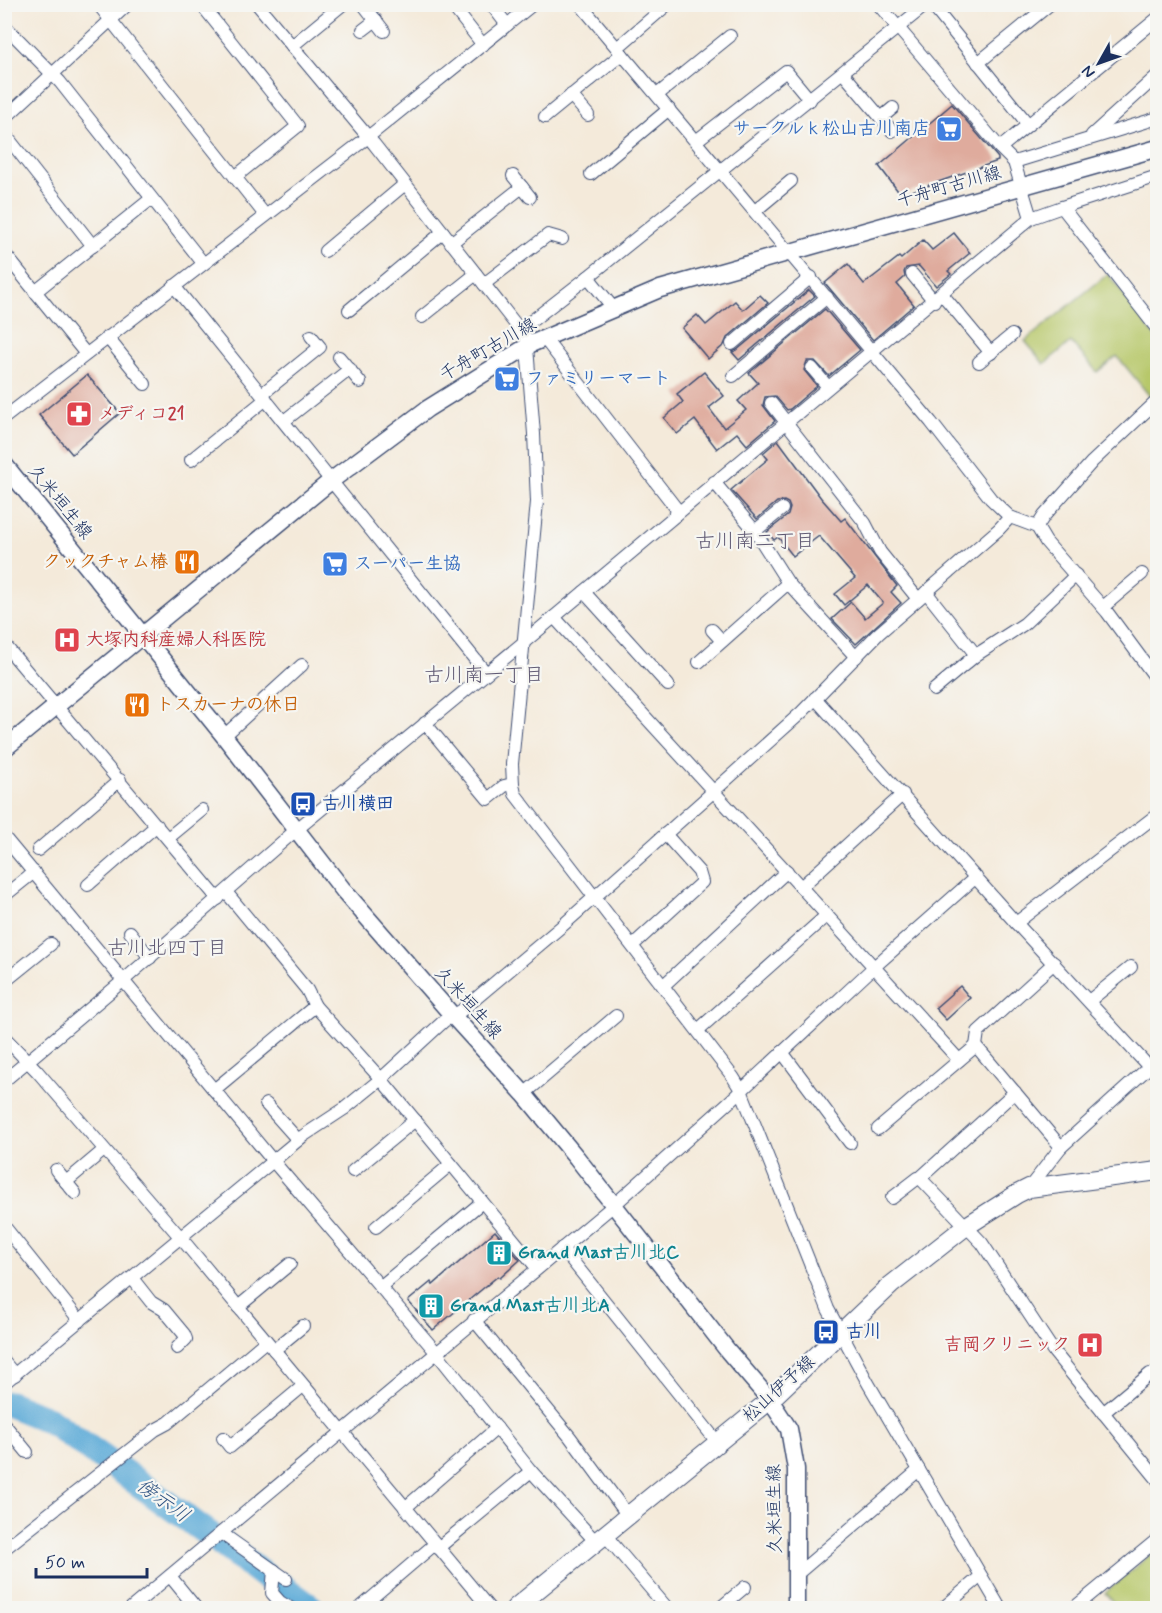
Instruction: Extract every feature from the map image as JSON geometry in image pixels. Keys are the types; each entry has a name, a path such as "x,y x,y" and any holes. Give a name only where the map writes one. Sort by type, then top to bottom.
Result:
{"main road":[{"name":"千舟町古川線","path":"4,749 332,480 427,409 534,343 660,289 1158,148"},
{"name":"久米垣生線","path":"5,466 224,736 344,891 524,1094 728,1351 770,1400 789,1429 796,1469 796,1608"},
{"name":"松山伊予線","path":"515,1608 770,1400 891,1286 965,1227 1029,1188 1158,1171"}],"street":[{"path":"98,4 265,215"},
{"path":"4,118 128,4"},
{"path":"201,4 298,126 235,177"},
{"path":"292,46 343,4"},
{"path":"363,4 384,31"},
{"path":"451,4 483,45"},
{"path":"491,4 507,25"},
{"path":"580,4 811,277 931,422 991,499 1010,517 1037,527 1046,542 1103,607 1158,681"},
{"path":"545,117 668,4"},
{"path":"878,4 1014,162 1031,218"},
{"path":"520,330 927,4"},
{"path":"932,4 1027,123"},
{"path":"978,63 1050,4"},
{"path":"259,5 368,136 520,330 534,343 679,512"},
{"path":"4,418 368,136 530,6"},
{"path":"1000,148 1027,123 1158,18"},
{"path":"363,30 375,20"},
{"path":"4,25 52,75 203,263"},
{"path":"657,95 730,36"},
{"path":"696,141 786,71 810,100"},
{"path":"843,73 892,131"},
{"path":"1088,139 1158,75"},
{"path":"571,95 588,115"},
{"path":"881,118 893,108"},
{"path":"591,174 669,109"},
{"path":"1014,162 1158,118"},
{"path":"4,133 93,246"},
{"path":"513,176 531,197"},
{"path":"4,1081 296,831 1031,218 1156,177"},
{"path":"755,211 791,181"},
{"path":"325,251 405,184"},
{"path":"452,243 522,187"},
{"path":"35,292 152,199"},
{"path":"1062,207 1158,330"},
{"path":"349,310 443,232"},
{"path":"484,284 548,235 562,239"},
{"path":"4,253 86,354"},
{"path":"422,317 476,274"},
{"path":"912,274 938,297 991,353"},
{"path":"588,277 614,309"},
{"path":"732,344 811,277"},
{"path":"174,286 486,673"},
{"path":"734,376 827,297"},
{"path":"979,362 1012,334"},
{"path":"191,460 320,347 311,336"},
{"path":"107,338 145,384"},
{"path":"534,343 537,502 512,764 515,794 721,1059 741,1090 828,1309 1000,1608"},
{"path":"339,357 360,382"},
{"path":"812,368 828,387"},
{"path":"284,422 350,369"},
{"path":"1037,527 1092,462 1158,400"},
{"path":"771,403 865,523 880,552 976,655"},
{"path":"714,482 755,531 788,583 856,657"},
{"path":"755,531 782,509"},
{"path":"4,1383 298,1140 381,1079 596,897 815,698 878,634 1010,517"},
{"path":"1103,607 1143,574"},
{"path":"934,690 976,655 1024,624 1076,575"},
{"path":"699,662 788,583"},
{"path":"584,592 668,684"},
{"path":"554,617 959,1060"},
{"path":"712,630 722,641"},
{"path":"4,644 168,838 307,990 315,1006 381,1079 537,1268"},
{"path":"224,736 302,666"},
{"path":"815,698 1016,923 1089,1001 1153,1063 1061,1147 1029,1188"},
{"path":"425,723 488,799 504,786 513,784"},
{"path":"38,850 120,780"},
{"path":"801,887 903,794"},
{"path":"168,838 202,810"},
{"path":"1016,923 1158,814"},
{"path":"88,885 157,825"},
{"path":"40,831 48,841"},
{"path":"633,945 702,882 699,872 665,834"},
{"path":"4,837 273,1161 436,1352 531,1471 667,1608"},
{"path":"664,985 787,871"},
{"path":"4,896 34,872"},
{"path":"131,1608 614,1205 874,966 976,877"},
{"path":"698,1030 827,915"},
{"path":"130,932 150,958"},
{"path":"4,982 51,944"},
{"path":"878,1129 976,1046 978,1032 1054,963"},
{"path":"1089,1001 1131,967"},
{"path":"214,1090 315,1006"},
{"path":"524,1094 616,1016"},
{"path":"4,1037 28,1061 181,1238 489,1608"},
{"path":"976,1046 1061,1147"},
{"path":"782,1052 850,1143"},
{"path":"892,1198 920,1178 1015,1092"},
{"path":"266,1104 298,1140"},
{"path":"353,1171 415,1120"},
{"path":"66,1182 104,1150"},
{"path":"376,1227 451,1164"},
{"path":"56,1170 75,1193"},
{"path":"920,1178 982,1243 1054,1352 1158,1480"},
{"path":"380,1287 482,1202"},
{"path":"4,1226 81,1321"},
{"path":"562,1248 718,1443"},
{"path":"237,1307 290,1264"},
{"path":"132,1278 151,1302 164,1310 184,1335 186,1339 177,1348"},
{"path":"474,1320 570,1437 629,1517"},
{"path":"4,1549 156,1430 270,1346 303,1326"},
{"path":"4,1362 15,1375"},
{"path":"1103,1413 1150,1374"},
{"path":"223,1438 230,1447 303,1386"},
{"path":"4,1424 27,1452"},
{"path":"405,1508 497,1428"},
{"path":"796,1575 919,1470"},
{"path":"360,1608 531,1471"},
{"path":"221,1533 286,1579"},
{"path":"1074,1608 1158,1539"},
{"path":"274,1570 272,1593 290,1608"},
{"path":"170,1576 196,1608"},
{"path":"943,1608 981,1576"},
{"path":"720,1608 745,1587"}],"green space":[{"path":"1108,274 1157,339 1157,394 1152,399 1117,356 1097,372 1071,342 1044,364 1025,341"},
{"path":"1157,1549 1157,1608 1118,1608 1105,1593"}],"building":[{"name":"サークルｋ松山古川南店","path":"952,104 998,158 998,161 901,195 879,166"},
{"path":"954,233 970,253 948,271 951,274 936,286 919,266 906,268 905,277 897,284 914,305 873,340 825,283 848,264 864,284 899,257 901,259 923,240 932,250"},
{"path":"809,290 815,296 739,360 732,352"},
{"path":"760,295 768,303 727,338 724,345 708,359 682,328 697,315 706,325 735,301 743,310"},
{"path":"825,309 860,350 829,376 815,361 807,361 804,370 817,386 787,410 775,396 765,397 763,405 775,421 747,445 737,433 717,449 695,420 677,434 664,418 683,402 677,394 704,372 724,396 709,408 724,428 746,410 738,401 758,383 749,373"},
{"name":"メディコ21","path":"87,375 120,413 72,454 39,415"},
{"path":"778,440 821,498 841,521 845,518 897,586 891,592 901,603 856,644 832,619 851,602 865,618 883,603 868,585 844,605 835,594 855,578 819,536 793,556 778,537 774,540 767,532 788,515 790,508 788,503 777,502 757,519 731,490 768,459 763,453"},
{"path":"960,986 970,998 946,1020 935,1008"},
{"path":"495,1231 520,1260 433,1330 408,1301 431,1282 433,1285"}],"waterway":[{"name":"傍示川","path":"10,1404 49,1420 107,1461"},
{"name":"傍示川","path":"116,1467 210,1535"},
{"name":"傍示川","path":"221,1543 266,1577"},
{"name":"傍示川","path":"279,1585 311,1608"}],"place":[{"name":"サークルｋ松山古川南店","path":"949,129"},
{"name":"ファミリーマート","path":"507,379"},
{"name":"メディコ21","path":"79,414"},
{"name":"クックチャム椿","path":"187,562"},
{"name":"スーパー生協","path":"335,564"},
{"name":"大塚内科産婦人科医院","path":"67,640"},
{"name":"トスカーナの休日","path":"137,705"},
{"name":"古川横田","path":"303,804"},
{"name":"Grand Mast古川北C","path":"499,1253"},
{"name":"Grand Mast古川北A","path":"431,1306"},
{"name":"古川","path":"826,1332"},
{"name":"吉岡クリニック","path":"1090,1345"}],"district":[{"name":"古川南二丁目","path":"755,541"},
{"name":"古川南一丁目","path":"484,675"},
{"name":"古川北四丁目","path":"167,948"}]}
